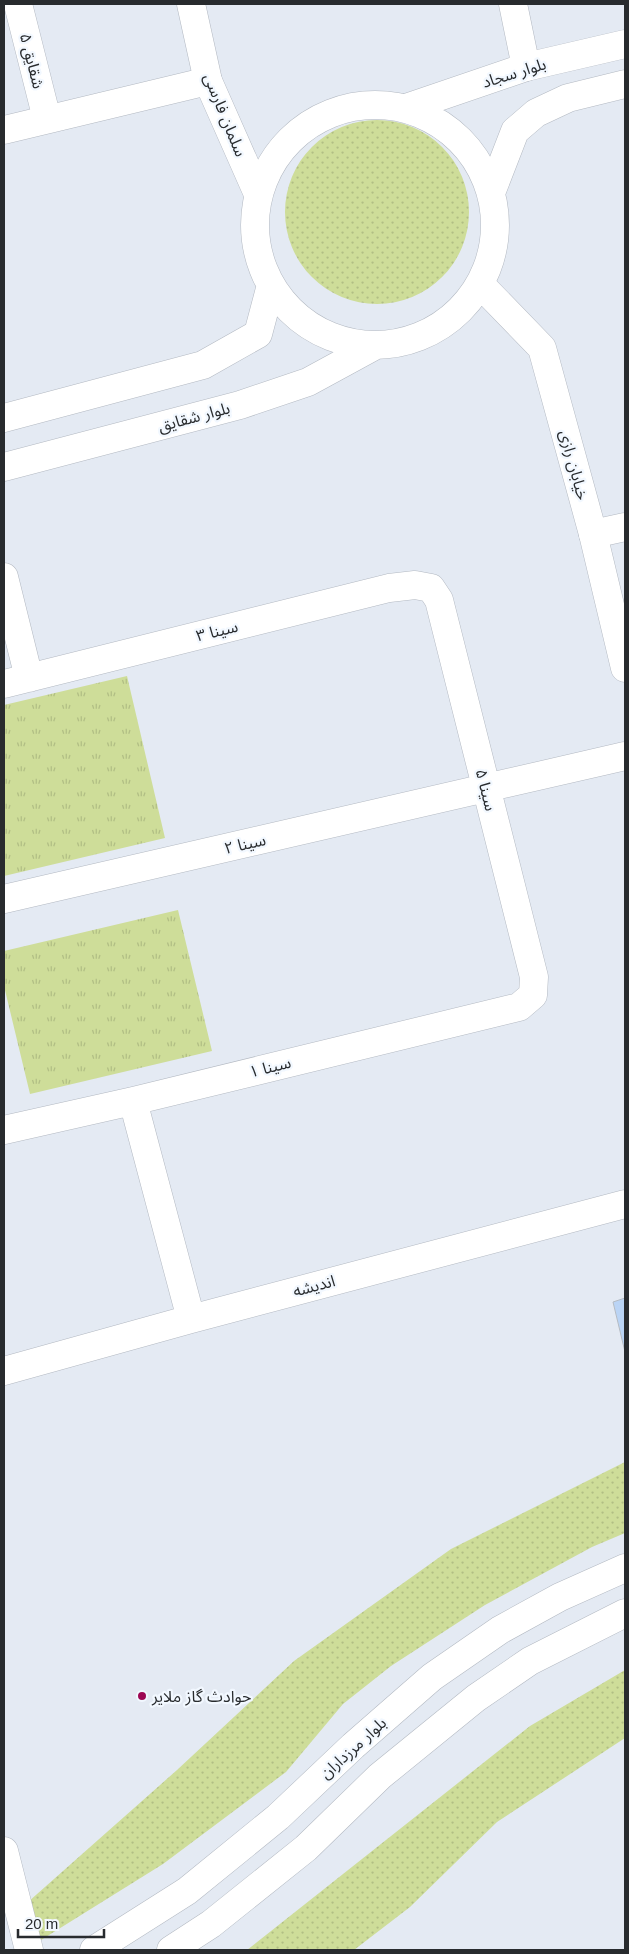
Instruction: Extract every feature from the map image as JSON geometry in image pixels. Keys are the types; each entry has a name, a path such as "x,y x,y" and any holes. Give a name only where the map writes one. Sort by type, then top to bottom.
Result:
{"main road":[{"name":"شقایق ۵","path":"18,4 47,119"},
{"name":"سلمان فارسی","path":"191,4 208,81 258,194"},
{"path":"513,4 526,68"},
{"name":"بلوار سجاد","path":"406,108 526,68 625,44"},
{"path":"4,130 208,81"},
{"path":"491,193 515,131 536,113 568,98 625,84"},
{"path":"374,105 406,108 435,120 460,139 479,164 491,193 496,224 492,255 480,284 461,309 436,328 407,340 376,345 344,341 315,329 290,310 271,285 258,256 254,225 258,194 270,165 289,140 314,121 343,109 374,105"},
{"name":"خیابان رازی","path":"480,284 542,348 593,534 625,668"},
{"path":"4,418 203,365 258,334 271,285"},
{"name":"بلوار شقایق","path":"4,466 240,405 308,382 376,345"},
{"path":"593,534 625,527"},
{"path":"4,577 16,681"},
{"name":"سینا ۳","path":"16,681 389,588 415,585 431,588"},
{"name":"سینا ۵","path":"431,588 439,600 485,789 534,977 533,995"},
{"name":"سینا ۲","path":"4,899 625,756"},
{"name":"سینا ۱","path":"4,1130 133,1101 519,1007 533,995"},
{"path":"133,1101 191,1319"},
{"name":"اندیشه","path":"4,1371 191,1319 625,1204"},
{"name":"بلوار مرزداران","path":"94,1950 187,1891 210,1873 278,1818 353,1746 432,1677 500,1630 560,1597 625,1568"},
{"path":"171,1950 211,1924 306,1848 380,1776 476,1698 530,1661 577,1636 625,1614"},
{"path":"4,1851 29,1950"}],"green space":[{"path":"368,120 386,120 412,127 428,135 442,147 454,161 462,177 469,203 469,221 462,247 454,263 442,277 428,289 404,300 386,304 368,304 350,300 326,289 300,263 289,239 285,221 285,203 289,185 300,161 326,135 350,124"},
{"path":"127,676 165,838 4,876 4,705"},
{"path":"178,910 212,1051 30,1094 4,986 4,951"},
{"path":"625,1462 625,1533 592,1547 485,1605 391,1666 343,1704 286,1772 163,1864 33,1945 19,1910 177,1770 294,1661 451,1549"},
{"path":"625,1670 625,1738 497,1822 410,1907 354,1950 247,1950 530,1726"}],"building":[{"path":"625,1298 625,1352 613,1302"}],"place":[{"name":"حوادث گاز ملایر","path":"142,1696"}]}
